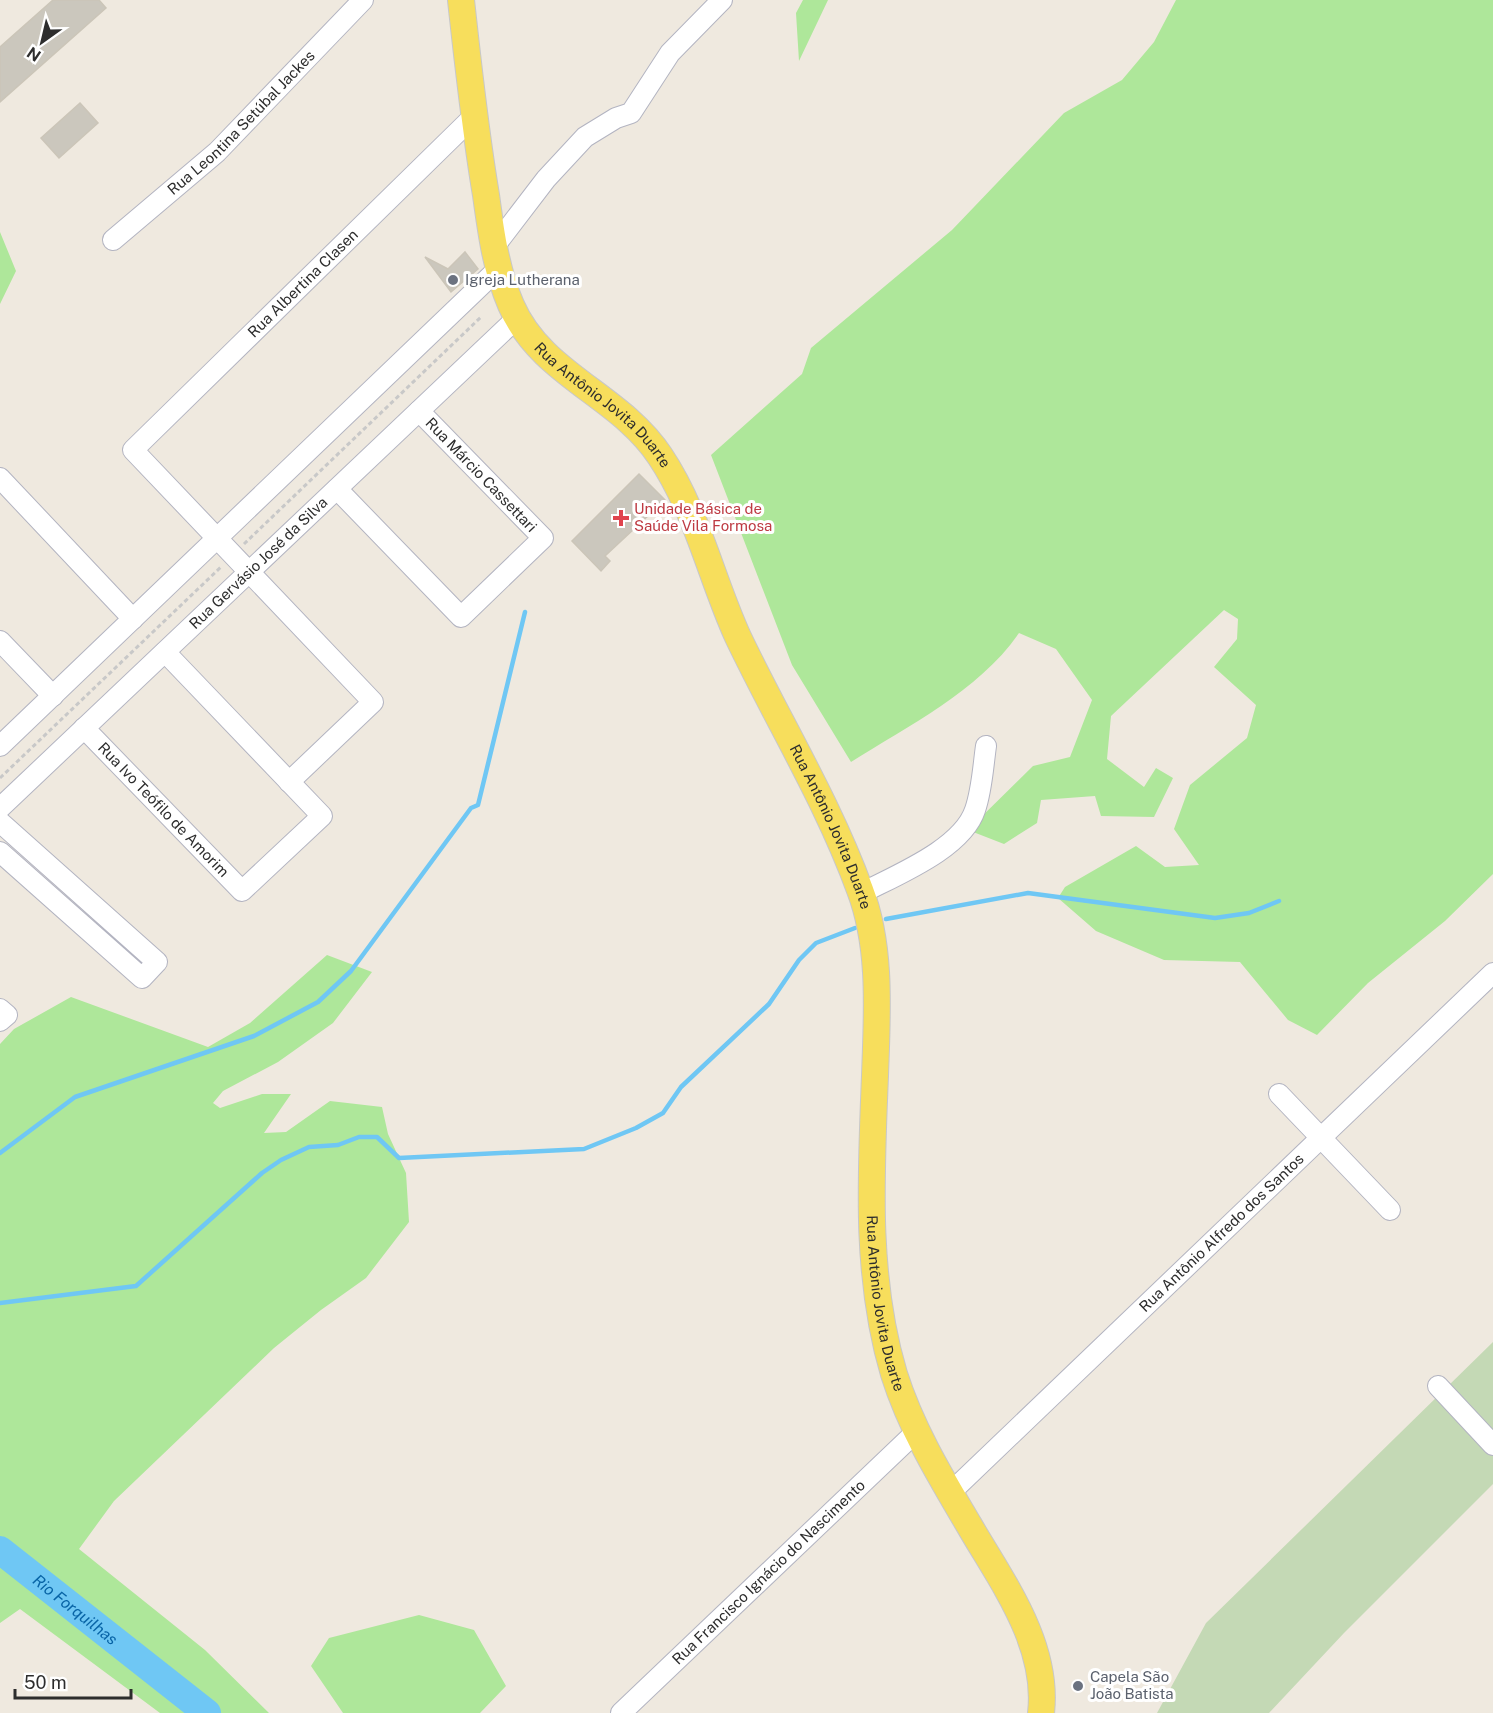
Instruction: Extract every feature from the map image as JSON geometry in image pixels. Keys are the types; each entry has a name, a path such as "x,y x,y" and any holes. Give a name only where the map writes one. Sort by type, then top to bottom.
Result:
{"main road":[{"name":"Rua Antônio Jovita Duarte","path":"461,0 473,117 496,258 517,318 535,345 554,364 640,432 669,470 739,638 826,808 862,893 875,961 877,1003 871,1182 873,1254 892,1367 916,1432 1008,1592 1030,1637 1042,1673 1041,1713"}],"street":[{"name":"Rua Leontina Setúbal Jackes","path":"113,240 217,152 363,0"},
{"path":"0,746 217,538 496,258 546,179 585,137 616,118 630,113 670,53 722,0"},
{"name":"Rua Albertina Clasen","path":"217,538 133,450 473,117"},
{"name":"Rua Gervásio José da Silva","path":"0,808 517,318"},
{"name":"Rua Márcio Cassettari","path":"337,489 461,617 543,538 419,411"},
{"path":"0,478 133,619"},
{"path":"165,652 290,782 373,702 217,538"},
{"path":"0,640 53,696"},
{"name":"Rua Ivo Teófilo de Amorim","path":"84,728 242,891 322,816 290,782"},
{"path":"862,893 947,846 962,831 975,812 986,746"},
{"path":"0,822 157,962 142,978 0,852"},
{"name":"Rua Antônio Alfredo dos Santos","path":"950,1493 1320,1136 1493,973"},
{"path":"1279,1094 1390,1210"},
{"path":"1438,1386 1493,1445"},
{"name":"Rua Francisco Ignácio do Nascimento","path":"621,1713 916,1432"}],"green space":[{"path":"803,0 828,0 799,61 796,13"},
{"path":"1176,0 1493,0 1493,874 1445,921 1368,983 1317,1035 1288,1020 1240,962 1164,960 1096,931 1058,898 1065,887 1136,846 1165,867 1199,865 1174,829 1190,785 1247,738 1256,705 1214,667 1237,639 1238,619 1224,610 1111,716 1107,759 1144,787 1156,768 1173,778 1154,817 1101,816 1095,796 1041,800 1037,823 1004,844 968,830 1033,766 1070,757 1092,700 1056,649 1019,633 1003,654 964,690 851,762 792,665 711,455 802,374 811,348 952,230 1064,113 1122,80 1154,42"},
{"path":"0,232 16,271 0,304"},
{"path":"327,955 372,972 333,1023 278,1062 223,1091 213,1103 220,1108 262,1094 291,1094 264,1133 286,1132 330,1101 382,1107 388,1134 406,1173 409,1222 366,1278 274,1348 114,1501 79,1549 205,1650 269,1713 160,1713 20,1609 0,1623 0,1044 14,1029 71,997 208,1047 250,1023"},
{"path":"1493,1342 1493,1484 1344,1633 1269,1713 1157,1713 1206,1623"},
{"path":"419,1615 474,1630 506,1686 480,1713 343,1713 311,1666 329,1638"}],"building":[{"path":"53,0 99,0 106,8 0,102 0,47"},
{"path":"80,103 98,123 59,158 41,138"},
{"name":"Igreja Lutherana","path":"465,252 478,269 451,292 425,257 448,269"},
{"name":"Unidade Básica de Saúde Vila Formosa","path":"639,474 665,500 605,556 610,561 601,571 572,541"}],"waterway":[{"path":"0,1153 75,1097 254,1036 318,1002 351,971 471,808 478,805 525,612"},
{"path":"886,919 1028,893 1215,918 1249,913 1279,901"},
{"path":"0,1303 136,1286 262,1173 281,1160 309,1147 338,1145 359,1137 377,1137 399,1158 584,1149 636,1128 663,1113 681,1087 769,1004 799,960 816,943 855,928"},
{"name":"Rio Forquilhas","path":"0,1550 207,1713"}],"place":[{"name":"Igreja Lutherana","path":"453,280"},
{"name":"Unidade Básica de Saúde Vila Formosa","path":"621,518"},
{"name":"Capela São João Batista","path":"1078,1686"}]}
